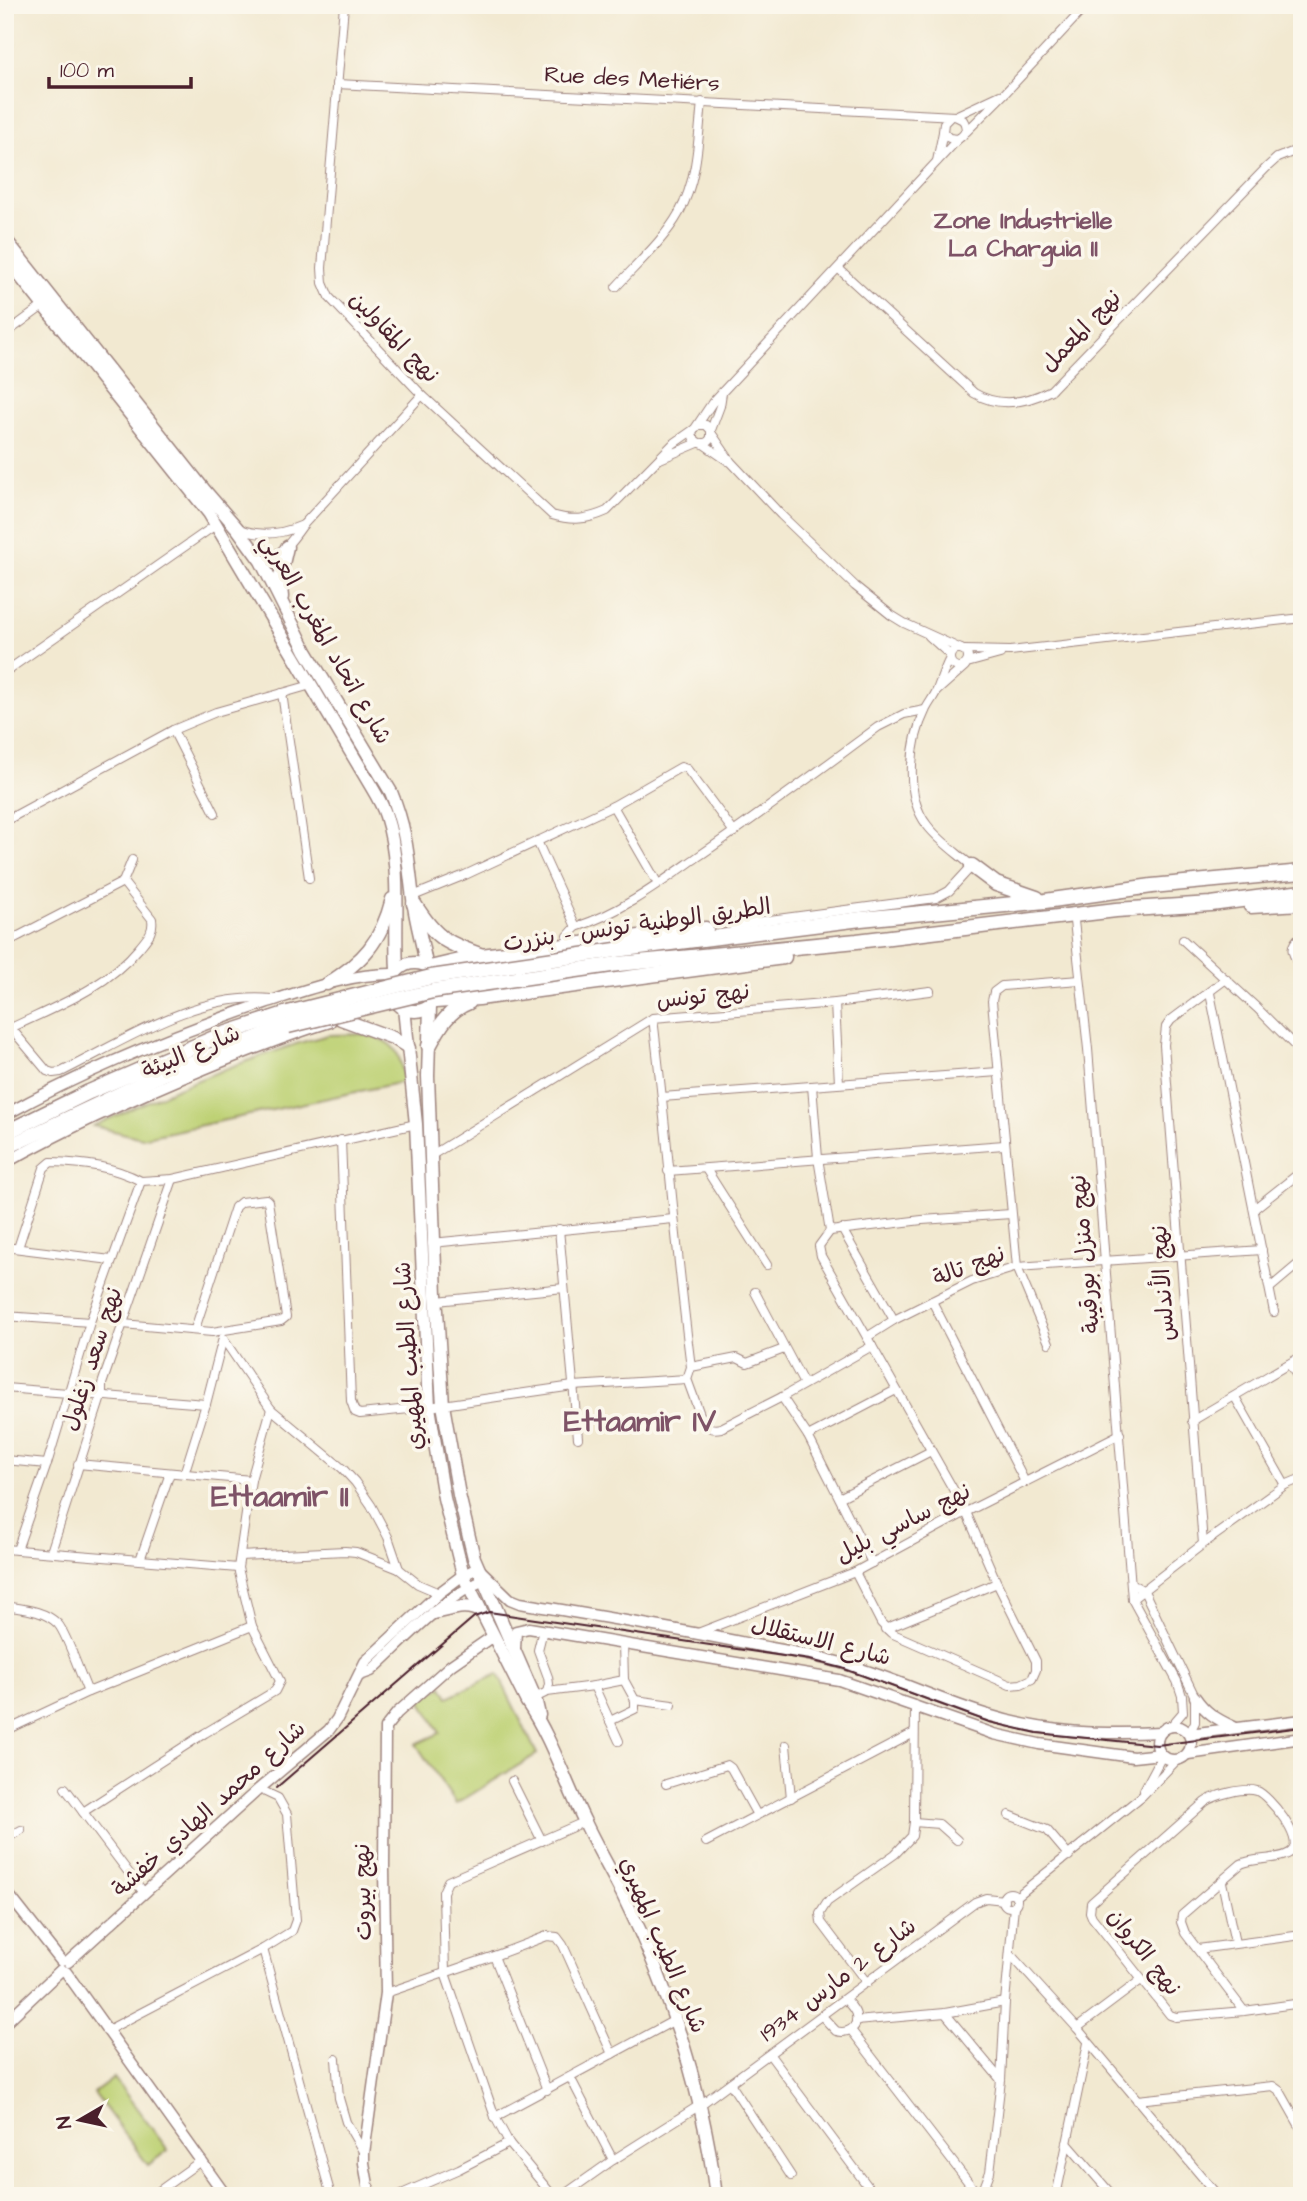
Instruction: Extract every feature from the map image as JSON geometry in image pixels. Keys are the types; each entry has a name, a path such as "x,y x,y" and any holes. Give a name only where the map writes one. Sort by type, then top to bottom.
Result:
{"highway":[{"path":"972,866 1006,889 1045,901"},
{"name":"الطريق الوطنية تونس - بنزرت","path":"617,957 861,919 1302,872"},
{"name":"الطريق الوطنية تونس - بنزرت","path":"5,1133 89,1092 221,1035 288,1020 431,977 617,957 881,938 1211,904 1302,891"},
{"path":"414,900 427,924 440,939 481,956"},
{"path":"1211,904 1241,906 1302,903"},
{"path":"428,966 481,956 732,925 861,919"},
{"path":"432,1003 823,951 881,938"},
{"path":"429,1045 442,1021 457,1006 479,998"},
{"name":"الطريق الوطنية تونس - بنزرت","path":"5,1148 162,1074 288,1020"}],"main road":[{"name":"شارع اتحاد المغرب العربي","path":"5,239 48,303 217,524 383,807 391,839 396,886 396,972"},
{"name":"شارع اتحاد المغرب العربي","path":"5,257 48,303 237,528 261,561 306,652 391,792 406,837 414,900 428,966"},
{"path":"217,524 230,541 261,561"},
{"path":"285,611 280,577 288,547"},
{"path":"327,984 354,967 369,951 388,918 396,886"},
{"path":"410,963 428,966 438,979 438,994 432,1003 416,1011 403,1007 395,1000 392,992 391,982 396,972 410,963"},
{"name":"شارع الطيب المهيري","path":"432,1003 428,1076 432,1155 428,1243 429,1407 444,1497 466,1581 493,1636 537,1697"},
{"name":"شارع الطيب المهيري","path":"403,1007 436,1301 443,1405 459,1495 481,1574 516,1656 537,1697 540,1722 584,1822 623,1895 676,2020 711,2152 715,2195"},
{"path":"341,1019 393,1038 409,1048"},
{"path":"434,1613 462,1607 472,1607 481,1612"}],"street":[{"name":"نهج المقاولين","path":"344,5 323,247 323,284 329,298 422,395 545,510 567,520 594,517 607,511 673,444 696,427 712,402 1087,5"},
{"name":"Rue des Metiérs","path":"337,85 953,117"},
{"name":"نهج المقاولين","path":"953,117 1006,92"},
{"path":"617,287 679,214 695,168 702,102"},
{"path":"925,114 943,129 949,138 961,136 965,124 959,117 953,117 944,123 943,129 936,164"},
{"name":"نهج المعمل","path":"839,269 974,393 993,402 1028,400 1051,390 1266,167 1277,158 1302,148"},
{"path":"5,334 48,303"},
{"name":"نهج المقاولين","path":"711,432 722,393"},
{"path":"261,561 288,547 303,525 422,395"},
{"path":"731,462 693,437 696,427 706,425 731,462 855,586 891,615 962,649 968,656 966,664 936,692"},
{"path":"700,443 709,441 711,432"},
{"name":"نهج المقاولين","path":"657,460 700,443"},
{"path":"5,672 217,524"},
{"path":"237,528 247,532 273,534 303,525"},
{"path":"732,925 936,898 949,891 972,866 925,823 914,794 912,775 914,753 925,710 936,692 953,651 1010,651 1302,618"},
{"path":"921,630 950,657 953,666 957,668 1010,651"},
{"path":"7,816 201,717 311,685"},
{"path":"282,693 309,878"},
{"path":"567,946 568,936 576,927 614,911 658,884 878,727 904,714 925,710"},
{"path":"173,730 215,813"},
{"path":"414,900 612,806 684,767 734,832"},
{"path":"612,806 658,884"},
{"path":"537,841 576,927"},
{"path":"5,943 123,882 132,860"},
{"path":"123,882 152,919 153,925 148,936 117,971 82,995 8,1025 47,1071 61,1072 195,1008 219,1002 277,1000"},
{"name":"نهج منزل بورقيبة","path":"1074,918 1088,1049 1132,1599"},
{"path":"1302,935 1293,942 1292,948 1302,970"},
{"path":"1183,940 1302,1053"},
{"name":"شارع البيئة","path":"5,1115 78,1078 216,1020 327,984 373,973 396,972"},
{"path":"1226,979 1210,993 1274,1312"},
{"path":"1049,1343 1017,1267 992,1001 994,992 1002,986 1080,980"},
{"name":"نهج تونس","path":"432,1155 653,1018 835,1003 930,991"},
{"name":"نهج الأندلس","path":"1203,1544 1164,1045 1166,1027 1171,1020 1210,993"},
{"path":"835,1003 839,1083"},
{"name":"شارع البيئة","path":"5,1163 89,1119 167,1084 293,1034 391,1006 403,1007"},
{"path":"341,1140 345,1273 355,1412 359,1414 429,1407 573,1386 687,1379 691,1367 653,1018"},
{"path":"663,1097 998,1072"},
{"path":"812,1086 818,1158 830,1231 820,1246 821,1256 966,1513 996,1583 1036,1661 1032,1679 1010,1685 885,1629 855,1572"},
{"path":"18,1248 44,1168 51,1162 109,1167 141,1181 173,1179 416,1124"},
{"path":"668,1171 1004,1146"},
{"path":"706,1169 767,1265"},
{"path":"1254,1209 1302,1171"},
{"name":"نهج سعد زغلول","path":"51,1552 102,1394 102,1384 173,1179"},
{"name":"نهج سعد زغلول","path":"17,1550 47,1464 90,1322 141,1181"},
{"path":"123,1324 195,1329 223,1336 281,1321 286,1317 266,1199 241,1202 236,1207 195,1329"},
{"path":"830,1231 922,1220 1011,1214"},
{"path":"428,1243 673,1219"},
{"path":"559,1229 578,1438"},
{"path":"842,1229 894,1320"},
{"path":"5,1247 111,1260"},
{"name":"نهج تالة","path":"687,1379 702,1420 714,1430 782,1397 870,1341 894,1320 972,1281 1017,1267 1262,1250"},
{"path":"1270,1288 1302,1261"},
{"path":"436,1301 564,1288"},
{"path":"755,1292 804,1384"},
{"path":"932,1301 1025,1482"},
{"path":"5,1316 90,1322"},
{"path":"184,1474 206,1404 223,1336"},
{"path":"223,1336 271,1409 355,1482 388,1537 399,1569"},
{"path":"691,1367 737,1358 747,1363 784,1349"},
{"path":"1192,1421 1302,1356"},
{"path":"1289,1363 1302,1383"},
{"path":"5,1388 206,1404"},
{"path":"808,1436 896,1390"},
{"path":"782,1397 808,1436 872,1563"},
{"path":"1235,1397 1285,1485"},
{"path":"83,1812 205,1732 275,1691 280,1681 252,1626 239,1568 251,1480 271,1409"},
{"name":"نهج ساسي بليل","path":"698,1633 855,1572 1120,1434"},
{"path":"841,1497 931,1451"},
{"path":"5,1460 47,1464"},
{"path":"78,1464 251,1480"},
{"path":"140,1560 170,1473"},
{"path":"1177,1760 1169,1760 1162,1755 1157,1745 1166,1729 1183,1712 1182,1696 1177,1681 1132,1599 1285,1485 1302,1478"},
{"path":"5,1549 239,1568"},
{"path":"240,1556 356,1552 399,1569 418,1584 439,1593"},
{"name":"شارع محمد الهادي خفشة","path":"5,2024 144,1893 329,1730 365,1662 439,1593 481,1574"},
{"name":"شارع الاستقلال","path":"481,1574 510,1599 520,1603 698,1633 848,1665 988,1715 1028,1725 1115,1735 1166,1729"},
{"name":"شارع محمد الهادي خفشة","path":"360,1675 371,1671 466,1581"},
{"path":"885,1629 996,1583"},
{"path":"1132,1584 1144,1591 1204,1710 1236,1728"},
{"path":"5,1606 30,1609 58,1625 88,1692"},
{"path":"5,1731 88,1692 252,1626"},
{"name":"شارع الاستقلال","path":"516,1656 516,1631 524,1628 543,1630 839,1679 994,1734 1039,1744 1133,1757 1162,1755"},
{"path":"537,1697 549,1684 538,1650 543,1630"},
{"name":"نهج بيروت","path":"370,2196 364,2153 386,1993 385,1728 397,1713 451,1665 493,1636"},
{"path":"610,1721 635,1709 635,1700 624,1679 623,1643"},
{"path":"537,1697 624,1679"},
{"path":"594,1686 619,1741"},
{"path":"1188,1754 1191,1746 1189,1734 1195,1722 1195,1696"},
{"path":"635,1700 672,1704"},
{"path":"867,1983 821,1922 820,1913 827,1902 895,1854 912,1836 915,1705"},
{"path":"1166,1729 1181,1728 1189,1734 1302,1720"},
{"path":"706,1842 914,1733"},
{"path":"1016,1897 1142,1796 1177,1760 1188,1754 1302,1738"},
{"path":"786,1745 791,1798"},
{"path":"1142,1796 1162,1755"},
{"path":"666,1784 727,1765 732,1768 757,1815"},
{"path":"512,1781 542,1841"},
{"path":"65,1788 144,1893"},
{"path":"106,2031 263,1949 292,1931 296,1920 287,1814 278,1798 259,1789"},
{"name":"نهج الكروان","path":"1222,1882 1241,1864 1289,1853 1296,1846 1296,1840 1287,1822 1261,1793 1250,1790 1217,1795 1205,1802 1089,1907 1091,1917 1170,2015 1176,2017 1244,2011 1302,2003"},
{"path":"1009,1815 1047,1830 1069,1856"},
{"path":"553,2196 509,2143 495,2117 445,1973 444,1887 448,1881 584,1822"},
{"path":"914,1822 939,1824 957,1840"},
{"path":"5,1839 21,1830"},
{"path":"1235,1943 1222,1882 1182,1915 1182,1928 1244,2011"},
{"path":"5,1890 64,1966 106,2031 226,2196"},
{"path":"1014,1906 1006,1906 1003,1900 1008,1894 1016,1897"},
{"path":"851,2030 980,2196 990,2172 1001,2080 1005,2002 1016,1897"},
{"name":"شارع 2 مارس 1934","path":"562,2196 771,2055 975,1902 986,1898 1003,1900"},
{"path":"1198,1949 1302,1935"},
{"path":"386,1993 547,1936 556,1937 563,1945 612,2054"},
{"path":"263,1949 331,2196"},
{"path":"1011,1955 1077,2028 1218,2196"},
{"path":"494,1956 547,2090"},
{"path":"1077,2028 1141,1980"},
{"path":"822,2016 836,2031 851,2030 856,2021 854,2010 845,1999"},
{"path":"856,2021 946,2013 1005,2002"},
{"path":"946,2013 1001,2080"},
{"path":"495,2117 676,2020"},
{"path":"1056,2196 1088,2043"},
{"path":"771,2055 874,2196"},
{"path":"336,2059 339,2098 346,2122 364,2153"},
{"path":"570,2077 613,2160"},
{"path":"730,2083 791,2176"},
{"path":"1137,2100 1273,2086 1280,2091 1302,2130"},
{"path":"397,2196 459,2169 509,2143"},
{"path":"1067,2143 1113,2196"},
{"path":"152,2196 202,2160"}],"green space":[{"path":"328,1035 373,1036 394,1048 401,1062 403,1082 142,1138 93,1126 173,1090 299,1043"},
{"path":"498,1674 537,1754 456,1804 416,1744 440,1733 421,1700 442,1686 448,1697"},
{"path":"114,2078 168,2150 148,2165 94,2093"}],"tram line":[{"path":"276,1788 474,1617 489,1612 810,1660 842,1668 989,1722 1037,1733 1157,1745 1302,1727"}],"district":[{"name":"Zone Industrielle La Charguia II","path":"1023,235"},
{"name":"Ettaamir IV","path":"640,1422"},
{"name":"Ettaamir II","path":"280,1497"}]}
